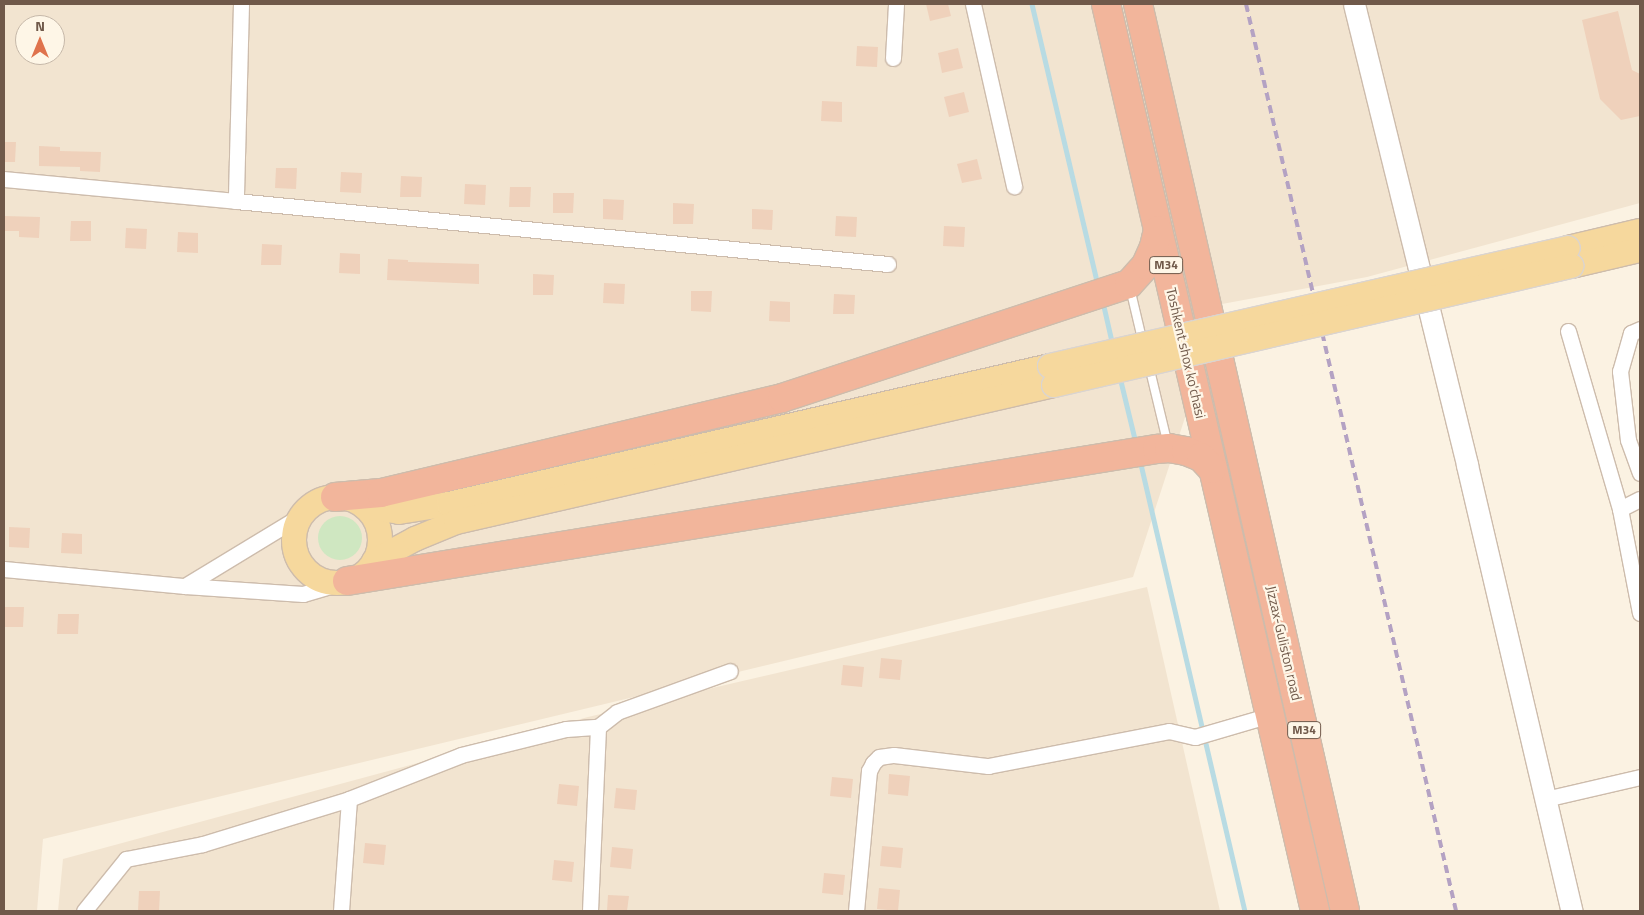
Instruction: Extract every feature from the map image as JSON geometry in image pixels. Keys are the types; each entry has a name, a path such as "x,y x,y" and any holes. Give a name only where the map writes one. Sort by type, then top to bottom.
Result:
{"highway":[{"name":"Toshkent shox ko'chasi","path":"1106,4 1270,715"},
{"name":"Jizzax-Guliston road","path":"1138,4 1345,911"},
{"path":"335,496 381,493 782,398 1124,286 1141,273 1151,256 1158,229"},
{"path":"347,582 1163,448 1193,454 1212,469"},
{"name":"M34","path":"1270,715 1315,911"}],"main road":[{"path":"374,561 415,539 456,522 1052,376 1569,257 1640,231"},
{"path":"1569,257 1640,250"},
{"path":"365,507 404,511 449,504 1052,376"},
{"path":"335,496 351,499 365,507 375,520 380,536 380,544 374,561 363,574 347,582 321,580 301,564 293,539 300,516 319,500 335,496"}],"street":[{"path":"236,201 242,4"},
{"path":"893,58 896,4"},
{"path":"974,4 1014,186"},
{"path":"1354,4 1467,465 1572,911"},
{"path":"4,179 888,264"},
{"path":"1640,329 1631,333 1620,370 1628,440 1640,473"},
{"path":"1568,332 1620,509 1640,613"},
{"path":"1620,509 1640,499"},
{"path":"185,586 300,516"},
{"path":"4,569 185,586 303,594 347,582"},
{"path":"84,911 126,859 203,844 349,799 461,755 566,729 598,727 617,712 730,671"},
{"path":"856,911 869,771 879,757 894,755 988,766 1169,731 1203,735 1270,715"},
{"path":"590,911 598,727"},
{"path":"1546,799 1640,777"},
{"path":"341,911 349,799"}],"lane":[{"path":"1124,286 1163,448"}],"shaded area":[{"path":"4,4 1640,4 1640,203 1367,277 1222,304 1133,577 43,839 37,911 4,911"},
{"path":"1147,587 1220,911 58,911 63,859 588,717"}],"green space":[{"path":"336,516 344,516 356,522 362,538 356,554 344,560 336,560 324,554 318,542 318,534 324,522"}],"building":[{"path":"926,4 948,4 951,16 930,21"},
{"path":"1618,11 1632,70 1640,74 1640,116 1621,120 1600,99 1582,20"},
{"path":"857,46 878,47 877,67 856,66"},
{"path":"958,48 963,68 942,73 938,53"},
{"path":"964,92 969,112 949,117 944,97"},
{"path":"822,101 842,102 842,122 821,121"},
{"path":"4,142 16,142 15,162 4,162"},
{"path":"39,146 60,147 60,151 101,152 100,172 80,171 80,167 39,166"},
{"path":"977,159 982,179 962,183 957,164"},
{"path":"276,168 297,168 296,189 275,188"},
{"path":"341,172 362,173 361,193 340,192"},
{"path":"401,176 422,177 421,197 400,197"},
{"path":"465,184 486,185 485,205 464,204"},
{"path":"510,187 531,187 530,207 509,207"},
{"path":"553,193 574,193 573,213 553,213"},
{"path":"603,199 624,200 623,220 603,219"},
{"path":"673,203 694,204 693,224 673,224"},
{"path":"752,209 773,210 772,230 752,229"},
{"path":"4,216 40,217 39,238 19,237 19,231 4,231"},
{"path":"836,216 857,217 856,237 835,236"},
{"path":"71,221 91,221 91,241 70,241"},
{"path":"944,226 965,227 964,247 943,246"},
{"path":"126,228 147,229 146,249 125,248"},
{"path":"178,232 198,233 198,253 177,252"},
{"path":"262,244 282,245 281,265 261,265"},
{"path":"340,253 360,254 360,274 339,273"},
{"path":"388,259 408,260 408,262 479,264 479,284 387,280"},
{"path":"533,274 554,275 553,295 533,295"},
{"path":"604,283 625,284 624,304 603,303"},
{"path":"691,291 712,291 711,312 691,311"},
{"path":"834,294 855,295 854,314 833,314"},
{"path":"770,301 790,302 790,322 769,321"},
{"path":"9,527 30,528 29,548 9,547"},
{"path":"62,533 82,534 82,554 61,553"},
{"path":"4,607 24,607 23,627 4,627"},
{"path":"58,614 79,614 78,634 57,634"},
{"path":"881,658 902,660 900,680 879,678"},
{"path":"843,665 864,667 862,687 841,685"},
{"path":"889,774 910,776 908,796 888,794"},
{"path":"832,777 853,779 851,798 830,796"},
{"path":"559,784 579,786 577,806 557,804"},
{"path":"616,788 637,790 635,810 614,808"},
{"path":"365,843 386,845 384,865 363,863"},
{"path":"882,846 903,848 901,868 880,866"},
{"path":"612,847 633,849 631,869 610,867"},
{"path":"554,860 574,862 572,882 552,880"},
{"path":"824,873 845,875 843,895 822,893"},
{"path":"879,888 900,890 898,911 877,909"},
{"path":"139,891 160,891 159,911 138,911"},
{"path":"608,895 629,896 627,911 607,911"}],"waterway":[{"path":"1032,4 1098,285"},
{"path":"1103,302 1113,346"},
{"path":"1120,377 1136,443"},
{"path":"1140,460 1245,911"}],"railway":[{"path":"1246,4 1456,911"}]}
